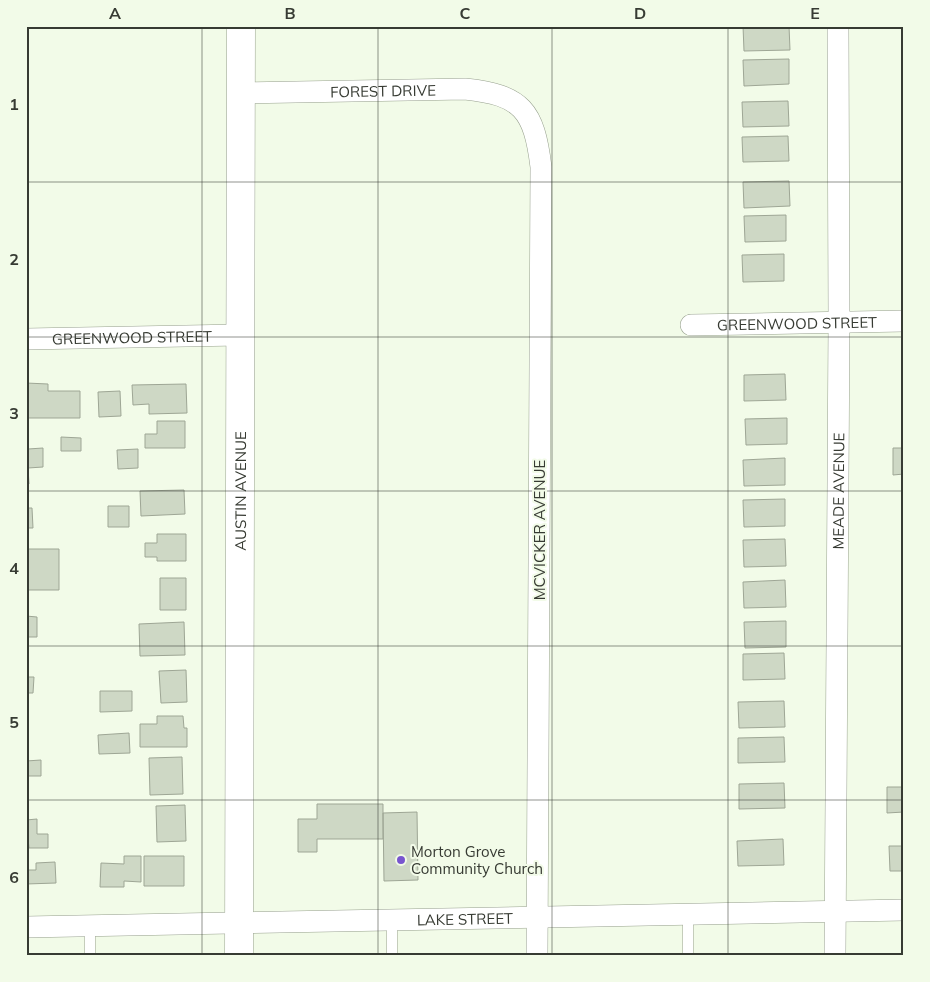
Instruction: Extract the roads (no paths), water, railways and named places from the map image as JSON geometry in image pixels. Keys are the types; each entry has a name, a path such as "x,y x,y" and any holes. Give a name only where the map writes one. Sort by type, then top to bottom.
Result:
{"street":[{"name":"AUSTIN AVENUE","path":"239,956 240,26"},
{"name":"MEADE AVENUE","path":"835,956 839,322 838,26"},
{"name":"FOREST DRIVE","path":"241,93 465,89 508,97 522,109"},
{"name":"MCVICKER AVENUE","path":"522,109 533,125 538,143 541,167 537,956"},
{"name":"GREENWOOD STREET","path":"691,325 904,321"},
{"name":"GREENWOOD STREET","path":"26,339 239,336"},
{"name":"LAKE STREET","path":"26,927 904,910"}],"lane":[{"path":"688,914 688,956"},
{"path":"392,920 392,956"},
{"path":"90,926 90,956"}],"place":[{"name":"Morton Grove Community Church","path":"401,860"}]}
